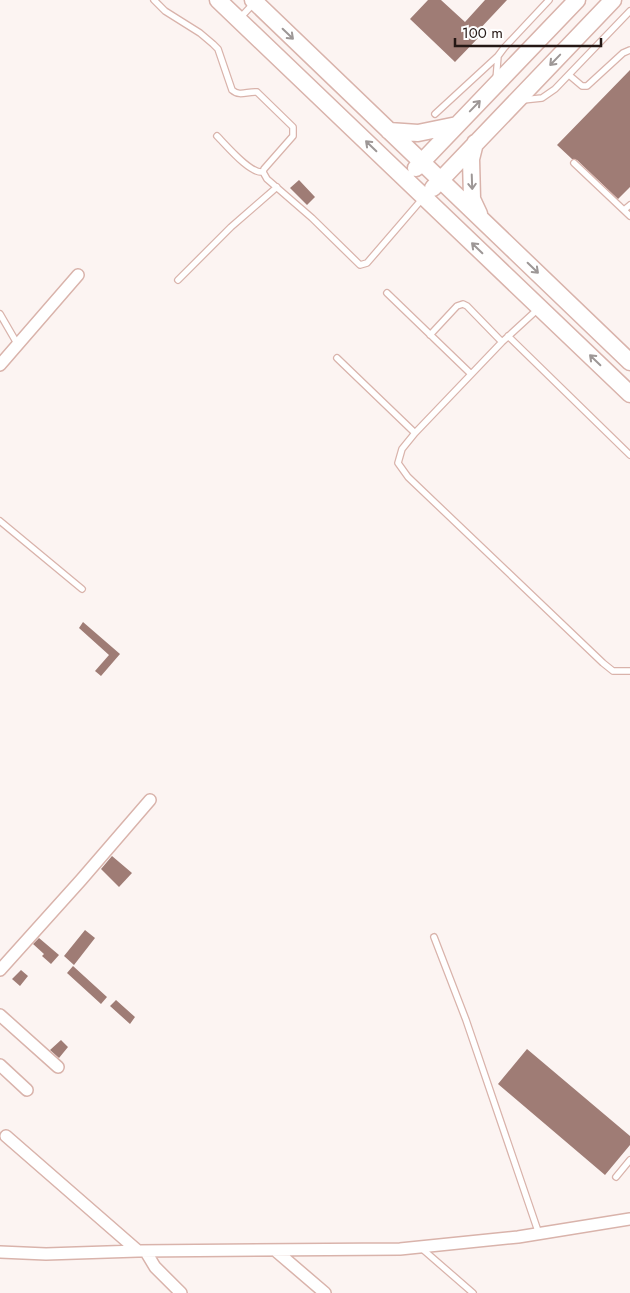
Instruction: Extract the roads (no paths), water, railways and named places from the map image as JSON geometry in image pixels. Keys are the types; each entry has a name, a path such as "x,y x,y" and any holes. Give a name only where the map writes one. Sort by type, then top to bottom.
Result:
{"main road":[{"path":"218,0 630,394"},
{"path":"406,180 577,0"},
{"path":"424,197 613,0"},
{"path":"255,1 630,362"},
{"path":"389,131 418,133 457,125"},
{"path":"475,143 471,159 472,200 481,219"}],"street":[{"path":"0,365 78,275"},
{"path":"0,970 87,874 150,800"},
{"path":"0,1015 58,1067"},
{"path":"0,1065 27,1090"},
{"path":"6,1136 142,1252 181,1293"},
{"path":"0,1252 46,1254 400,1248 539,1234 630,1219"},
{"path":"276,1251 312,1289 325,1293"}],"lane":[{"path":"154,0 165,11 200,33 218,49 232,90 241,94 257,92 291,124 294,131 293,136 263,172"},
{"path":"435,114 498,56 549,0"},
{"path":"239,20 255,1"},
{"path":"517,100 542,98 555,89 630,11"},
{"path":"569,75 582,86 587,86 623,53 630,50"},
{"path":"496,85 498,56"},
{"path":"217,136 250,168 258,173 263,172"},
{"path":"574,163 630,216"},
{"path":"263,172 267,179 360,264 368,263 424,197"},
{"path":"178,280 231,227 277,187"},
{"path":"624,210 630,205"},
{"path":"387,294 471,374"},
{"path":"430,334 457,306 463,304 502,342"},
{"path":"539,307 502,342 414,433 399,455 398,463 401,470 603,663 613,671 630,670"},
{"path":"0,314 18,344"},
{"path":"508,336 630,455"},
{"path":"337,358 414,433"},
{"path":"0,521 82,589"},
{"path":"434,937 466,1020 539,1234"},
{"path":"616,1177 630,1160"},
{"path":"418,1246 473,1293"}]}
